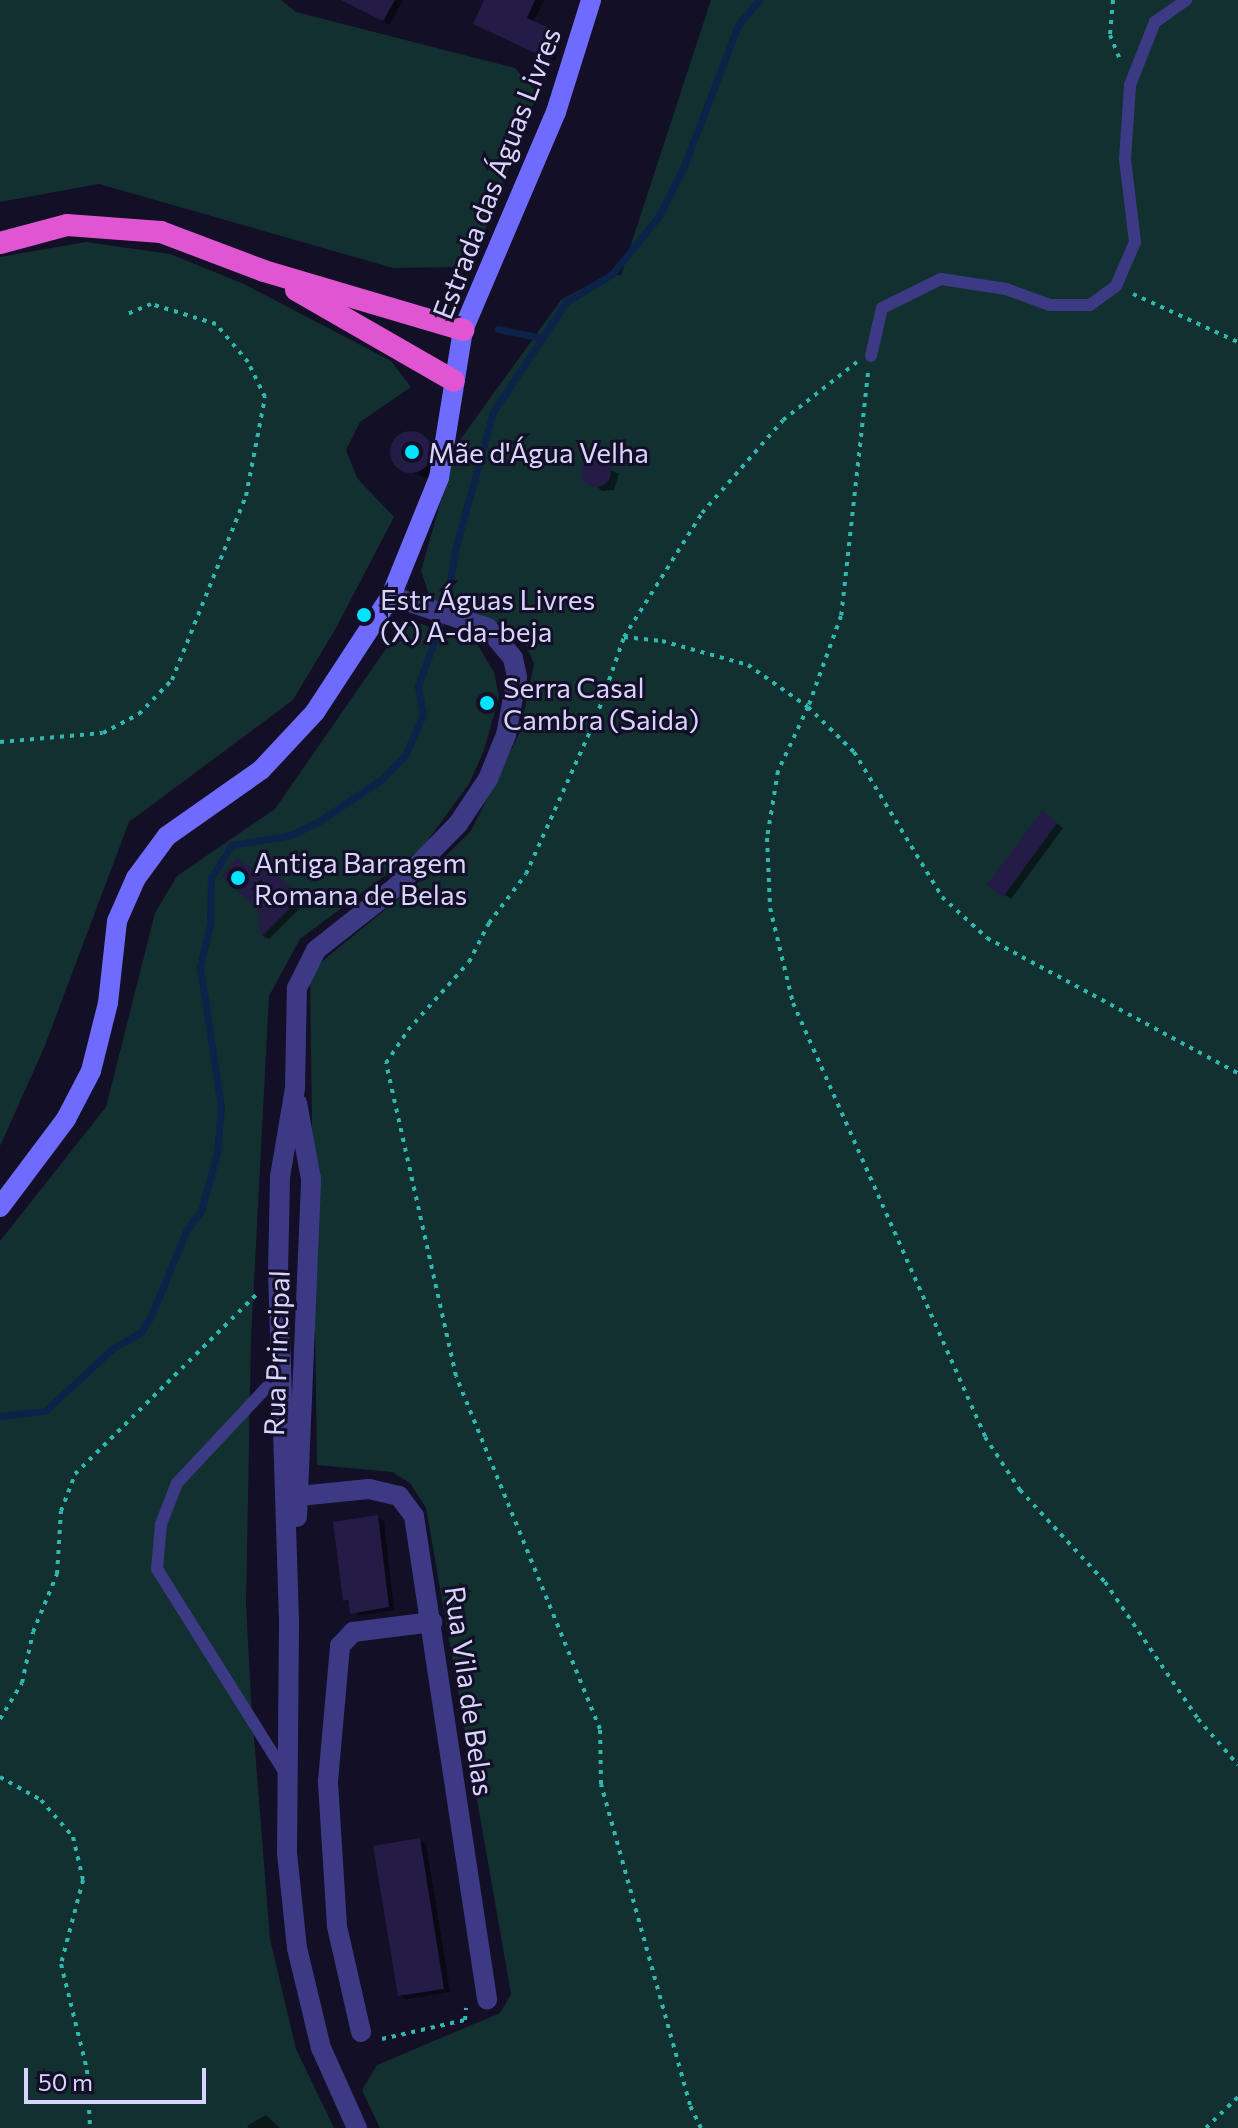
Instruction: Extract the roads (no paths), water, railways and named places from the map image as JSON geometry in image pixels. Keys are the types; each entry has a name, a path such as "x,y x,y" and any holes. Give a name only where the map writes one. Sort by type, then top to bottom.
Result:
{"highway":[{"path":"0,243 67,225 161,232 264,271 463,330"},
{"path":"264,271 454,381"}],"main road":[{"name":"Estrada das Águas Livres","path":"0,1207 66,1119 91,1071 108,1003 117,921 136,878 167,836 261,770 315,712 391,596 439,478 463,330 556,112 591,0"}],"street":[{"name":"Rua Principal","path":"357,2128 321,2048 297,1948 287,1853 289,1621 278,1273 280,1177 295,1088 297,988 306,965 441,844 488,779 506,735 516,698 513,658 488,628 391,596"},
{"name":"Rua Principal","path":"289,1621 299,1496 311,1179 295,1088"},
{"name":"Rua Vila de Belas","path":"299,1496 369,1489 399,1496 414,1516 487,2000"},
{"path":"361,2032 337,1926 328,1781 340,1646 353,1632 432,1622"}],"lane":[{"path":"871,356 882,308 941,279 1006,289 1050,305 1090,305 1116,286 1135,242 1125,159 1130,85 1155,22 1186,0"},
{"path":"281,1372 177,1483 166,1502 157,1569 288,1777"}],"waterway":[{"path":"448,595 455,550 493,412 566,302 612,274 659,216 684,166 738,25 759,0"},
{"path":"498,329 541,338"},
{"path":"0,1416 45,1411 112,1349 141,1332 151,1316 187,1229 201,1211 217,1153 221,1107 200,967 210,924 211,878 232,845 291,835 318,822 382,779 405,755 423,715 418,686 440,625"}],"place":[{"name":"Mãe d'Água Velha","path":"412,452"},
{"name":"Estr Águas Livres (X) A-da-beja","path":"364,615"},
{"name":"Serra Casal Cambra (Saida)","path":"487,703"},
{"name":"Antiga Barragem Romana de Belas","path":"238,878"}]}
